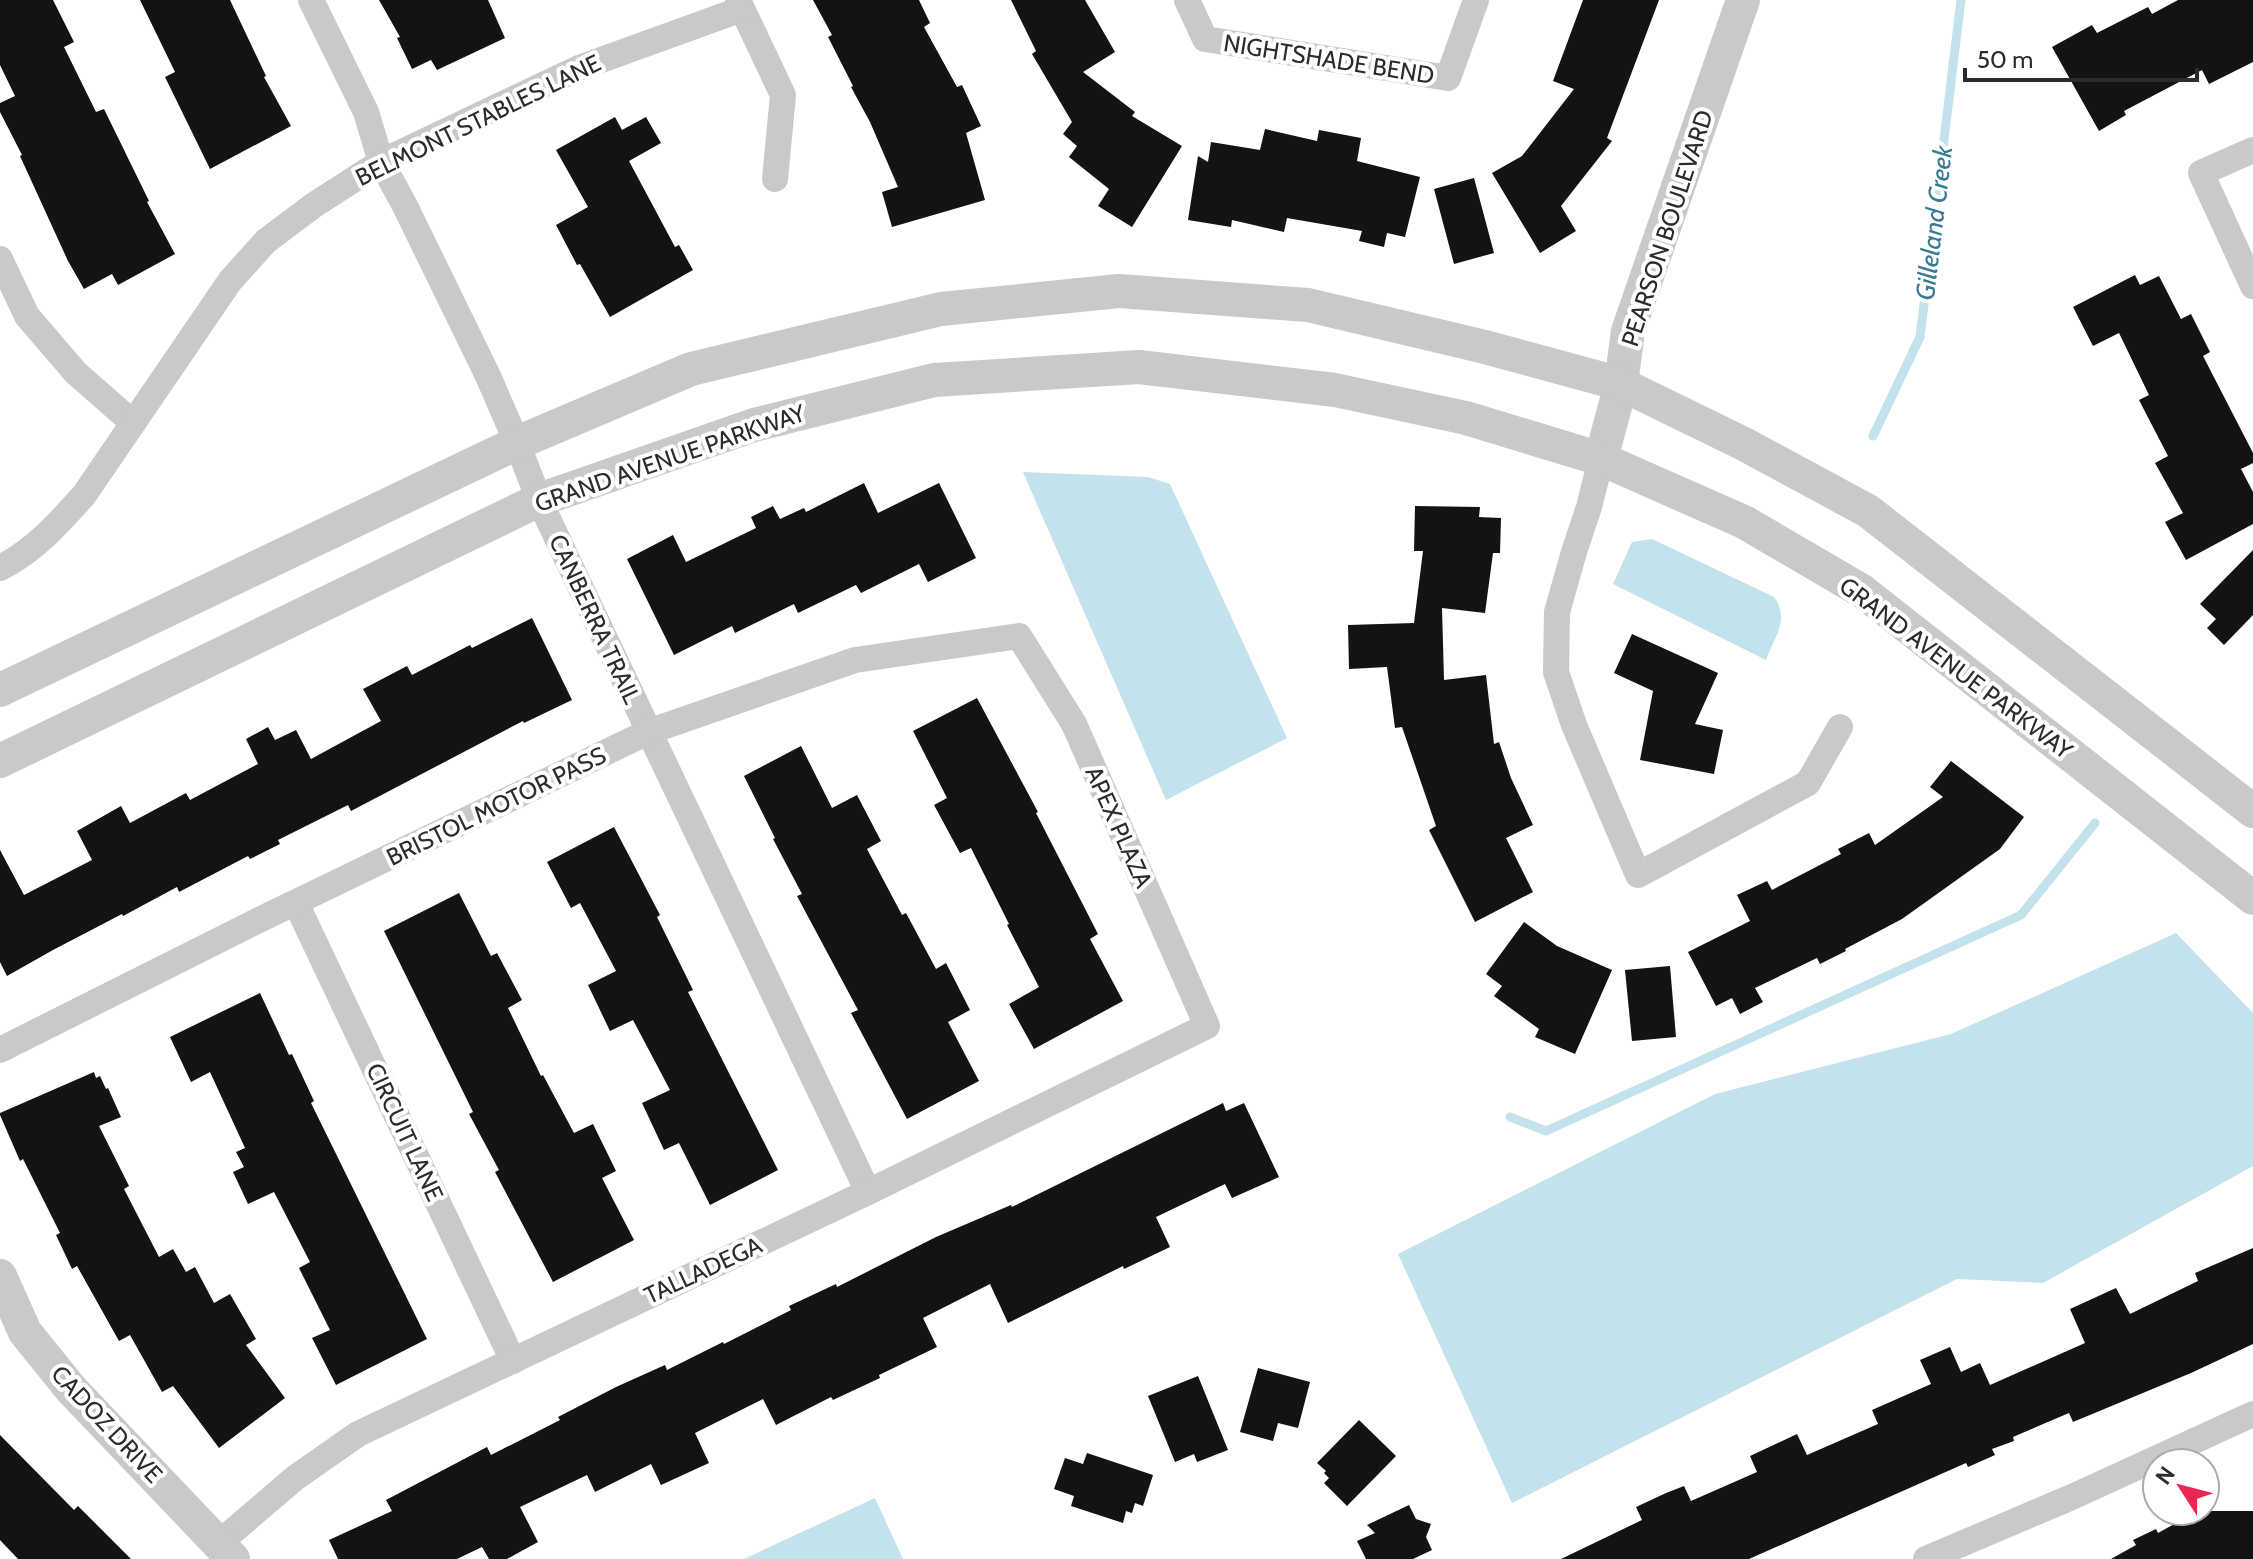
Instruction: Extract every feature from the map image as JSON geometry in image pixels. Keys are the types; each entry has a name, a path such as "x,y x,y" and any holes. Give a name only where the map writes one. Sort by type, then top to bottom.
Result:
{"street":[{"name":"CANBERRA TRAIL","path":"311,0 366,112 381,162 488,376 539,500 868,1192"},
{"name":"NIGHTSHADE BEND","path":"1187,0 1205,39 1448,78 1476,0"},
{"name":"PEARSON BOULEVARD","path":"1601,459 1621,384 1628,331 1743,0"},
{"name":"BELMONT STABLES LANE","path":"0,568 22,557 58,525 84,495 230,281 266,241 314,205 381,162 579,68 740,5"},
{"path":"740,5 783,95 775,179"},
{"path":"2253,150 2201,173 2253,286"},
{"path":"0,259 27,316 76,373 133,423"},
{"path":"0,690 517,443 691,369 941,309 1119,291 1308,305 1485,347 1621,384 1744,444 1868,511 2253,811"},
{"name":"GRAND AVENUE PARKWAY","path":"0,761 539,500 754,425 934,380 1139,367 1335,390 1466,418 1601,459 1744,522 1862,591 2253,898"},
{"path":"1601,459 1557,612 1556,672 1574,725 1638,875 1808,783 1840,727"},
{"name":"BRISTOL MOTOR PASS","path":"0,1050 648,732 855,660 1019,636"},
{"name":"APEX PLAZA","path":"1019,636 1074,724 1207,1026"},
{"name":"CIRCUIT LANE","path":"296,903 513,1361"},
{"name":"TALLADEGA","path":"226,1551 295,1478 358,1434 868,1192 1207,1026"},
{"name":"CADOZ DRIVE","path":"0,1276 25,1332 71,1389 226,1551"},
{"path":"1926,1559 2072,1497 2253,1414"}],"water":[{"path":"1023,472 1148,477 1170,484 1287,738 1166,800"},
{"path":"1652,539 1774,597 1779,605 1781,620 1766,660 1613,584 1632,542"},
{"path":"2176,933 2253,1013 2253,1166 2043,1283 1957,1279 1512,1503 1398,1254 1715,1094 1951,1034"},
{"path":"875,1498 903,1559 744,1559"}],"building":[{"path":"0,0 53,0 74,42 64,47 96,112 104,109 175,254 118,285 112,274 84,289 68,261 0,112 0,103 15,96 0,65"},
{"path":"140,0 230,0 264,77 291,126 210,169 165,77 175,72"},
{"path":"379,0 488,0 505,38 437,70 431,60 412,69 397,38 400,37"},
{"path":"813,0 919,0 930,23 924,27 957,87 962,85 981,126 966,133 985,200 892,227 882,192 898,187 828,37 832,35"},
{"path":"1011,0 1085,0 1115,52 1083,72 1135,112 1132,116 1182,146 1132,227 1098,206 1109,189 1069,157 1077,146 1063,134 1072,122 1032,54 1036,51"},
{"path":"1583,0 1659,0 1607,138 1612,141 1561,206 1576,231 1540,253 1492,173 1522,156 1574,89 1553,81"},
{"path":"2178,0 2253,0 2253,62 2209,84 2202,70 2124,111 2126,115 2099,131 2052,47 2092,25 2097,33 2148,7 2152,14"},
{"path":"615,117 622,130 646,117 661,143 629,161 675,247 679,245 693,270 610,317 556,225 588,207 556,150"},
{"path":"1265,129 1317,141 1319,130 1361,138 1357,161 1420,177 1405,237 1387,233 1384,247 1359,241 1362,231 1287,218 1284,232 1232,220 1231,227 1188,220 1198,156 1208,162 1211,142 1260,150"},
{"path":"1474,178 1494,253 1454,264 1434,189"},
{"path":"2135,275 2140,285 2159,276 2181,319 2191,314 2210,352 2203,356 2253,453 2253,463 2241,469 2253,492 2253,524 2186,560 2165,522 2183,513 2155,463 2168,456 2139,400 2149,395 2119,333 2093,346 2073,307"},
{"path":"864,483 878,513 939,483 976,558 928,582 919,564 861,593 856,585 798,613 794,604 735,633 732,626 674,655 627,559 673,535 686,562 756,528 751,517 773,506 780,519 804,508 806,512"},
{"path":"1415,506 1480,507 1479,517 1501,518 1500,553 1493,553 1485,613 1442,608 1444,680 1486,675 1494,744 1499,742 1511,778 1533,825 1506,838 1533,892 1475,922 1429,830 1436,826 1402,727 1395,728 1387,667 1349,669 1348,625 1414,623 1423,551 1414,551"},
{"path":"2253,550 2253,615 2224,645 2207,628 2216,619 2200,604"},
{"path":"532,618 572,700 523,721 351,811 348,805 278,840 280,844 250,859 248,856 179,892 177,887 7,976 0,962 0,850 24,895 92,860 77,831 121,806 130,823 186,793 190,800 258,764 246,739 268,727 275,740 296,730 311,759 381,721 363,689 407,666 412,675"},
{"path":"1632,634 1718,673 1695,724 1723,730 1714,774 1640,760 1653,691 1614,673"},
{"path":"977,698 1098,934 1090,939 1123,1001 1034,1049 1009,1004 1039,987 971,848 960,853 934,805 947,798 913,731"},
{"path":"801,746 832,808 857,795 881,841 867,849 902,915 906,913 936,969 946,963 970,1010 948,1022 979,1081 907,1119 851,1013 858,1010 797,896 802,894 744,776"},
{"path":"1951,761 2024,817 2000,849 1902,919 1846,951 1820,964 1817,958 1755,988 1763,1002 1740,1014 1732,998 1716,1006 1688,952 1750,921 1737,895 1767,881 1772,890 1841,854 1838,849 1869,833 1875,845 1943,797 1930,787"},
{"path":"614,827 660,915 657,917 693,990 688,992 778,1170 710,1205 679,1143 664,1150 642,1103 670,1090 633,1020 610,1031 588,985 616,971 580,903 571,908 547,862"},
{"path":"459,893 491,956 497,953 522,1000 508,1008 541,1076 574,1133 593,1124 616,1171 602,1178 634,1240 553,1282 495,1172 499,1170 469,1114 473,1112 384,931"},
{"path":"1524,922 1557,946 1612,970 1575,1054 1535,1037 1539,1029 1494,996 1502,986 1486,974"},
{"path":"1670,966 1676,1037 1632,1041 1625,970"},
{"path":"260,993 427,1339 336,1385 312,1338 330,1330 299,1268 310,1262 274,1192 248,1204 233,1172 244,1167 236,1152 245,1148 210,1072 191,1082 170,1037"},
{"path":"94,1072 96,1078 100,1076 108,1088 121,1117 99,1126 129,1186 124,1189 159,1257 173,1249 186,1272 195,1267 214,1303 230,1294 256,1339 246,1345 285,1398 219,1448 173,1386 162,1392 130,1335 119,1341 77,1266 72,1269 56,1235 60,1233 23,1159 20,1161 0,1115"},
{"path":"1223,1103 1226,1111 1244,1103 1279,1177 1232,1198 1225,1184 1156,1217 1170,1247 1124,1269 1123,1266 1008,1323 990,1284 923,1318 937,1347 879,1375 880,1378 833,1400 831,1397 776,1425 763,1399 695,1433 709,1463 661,1485 651,1464 595,1492 587,1475 520,1507 538,1542 507,1559 489,1559 482,1547 457,1559 338,1559 329,1540 392,1511 386,1500 487,1447 491,1455 616,1387 665,1365 667,1370 724,1344 791,1310 789,1306 836,1284 837,1287 936,1237 1012,1207"},
{"path":"2253,1248 2253,1344 2191,1373 2073,1422 2069,1413 2013,1437 2014,1441 1992,1449 1995,1455 1968,1467 1966,1463 1749,1559 1561,1559 1642,1520 1636,1507 1666,1493 1684,1486 1691,1501 1757,1472 1750,1456 1797,1434 1807,1455 1878,1424 1872,1410 1931,1384 1920,1360 1950,1347 1961,1372 1980,1363 1990,1385 2085,1343 2070,1309 2116,1288 2130,1314 2198,1281 2195,1273"},
{"path":"1258,1368 1310,1382 1298,1428 1278,1423 1273,1441 1240,1432"},
{"path":"1198,1376 1228,1450 1197,1462 1194,1454 1175,1462 1148,1396"},
{"path":"1359,1420 1396,1456 1347,1506 1324,1483 1329,1478 1317,1463"},
{"path":"0,1435 74,1510 78,1506 131,1559 18,1559 0,1540"},
{"path":"1087,1453 1153,1475 1143,1506 1135,1503 1132,1513 1126,1511 1123,1523 1071,1506 1074,1496 1054,1489 1065,1458 1083,1464"},
{"path":"1409,1505 1416,1519 1431,1524 1426,1537 1432,1550 1413,1559 1366,1559 1357,1541 1375,1533 1367,1525"},
{"path":"2221,1511 2253,1511 2253,1559 2111,1559 2136,1545 2133,1540 2156,1529 2158,1533 2169,1527 2221,1527"}],"waterway":[{"name":"Gilleland Creek","path":"1873,436 1920,337 1961,0"},
{"path":"1510,1117 1546,1131 2021,915 2095,823"}]}
